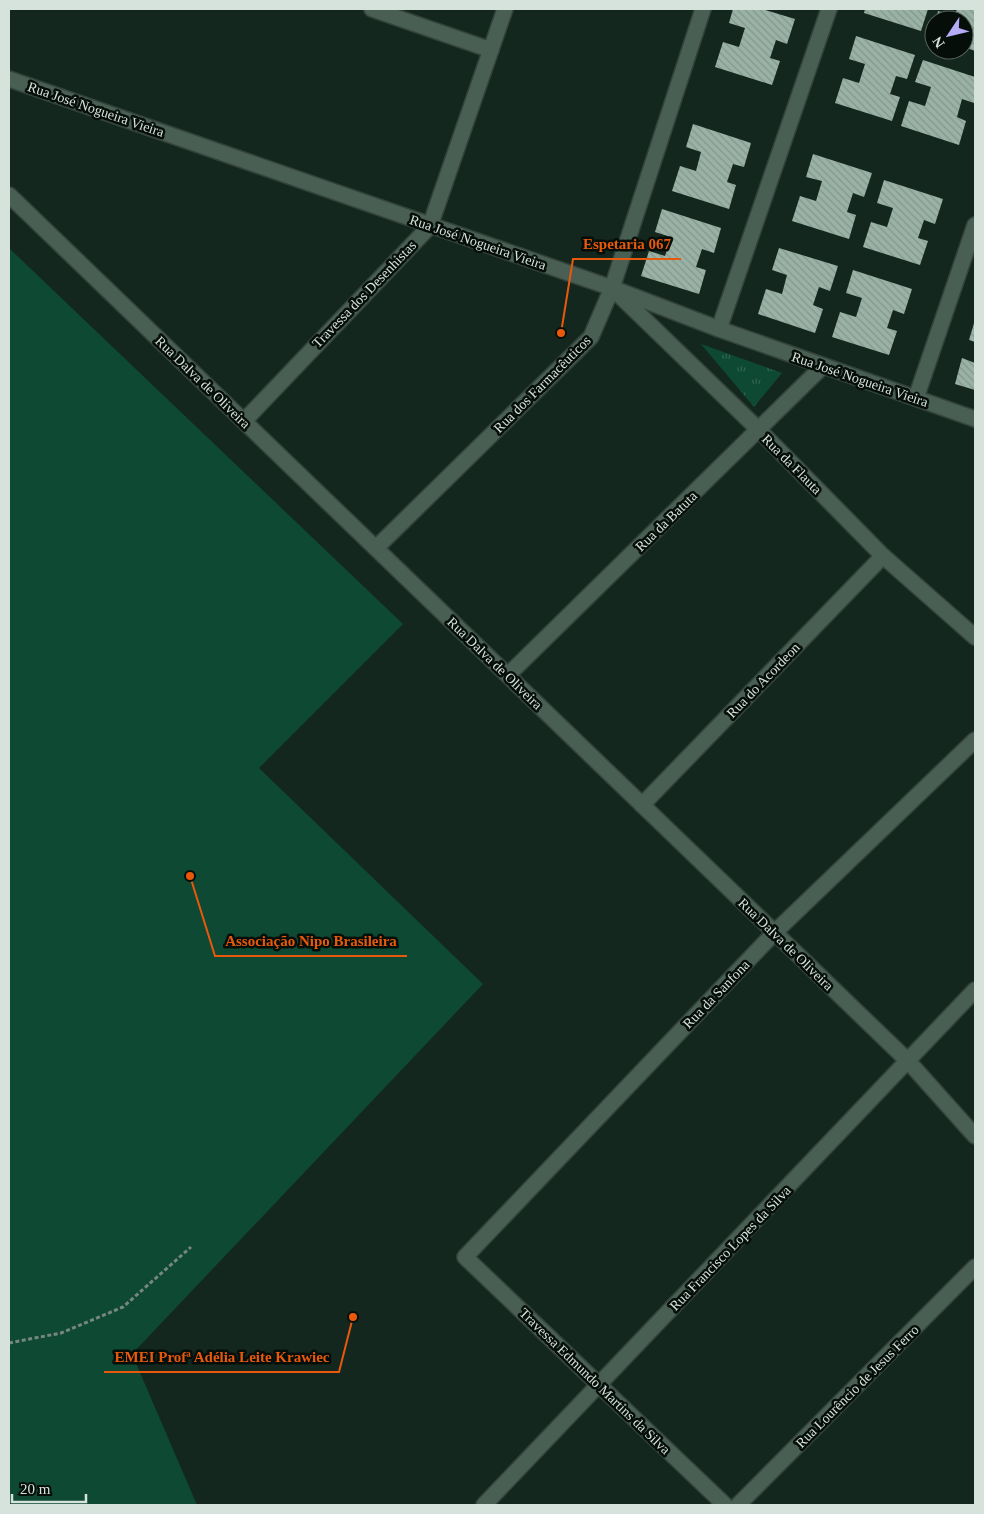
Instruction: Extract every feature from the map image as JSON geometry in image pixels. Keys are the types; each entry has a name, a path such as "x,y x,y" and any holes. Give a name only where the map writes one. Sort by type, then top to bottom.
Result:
{"street":[{"path":"372,9 491,50"},
{"name":"Travessa dos Desenhistas","path":"244,421 430,226 505,9"},
{"name":"Rua dos Farmacêuticos","path":"376,548 592,337 612,288 703,9"},
{"path":"719,329 829,9"},
{"name":"Rua José Nogueira Vieira","path":"9,79 612,288 719,329 975,419"},
{"name":"Rua Dalva de Oliveira","path":"9,194 908,1061 975,1136"},
{"path":"916,398 975,225"},
{"name":"Rua da Flauta","path":"612,288 759,430 883,556 975,637"},
{"name":"Rua da Batuta","path":"508,675 823,366"},
{"name":"Rua do Acordeon","path":"642,804 883,556"},
{"name":"Rua da Sanfona","path":"465,1257 775,932 975,740"},
{"name":"Rua Francisco Lopes da Silva","path":"484,1505 975,990"},
{"name":"Travessa Edmundo Martins da Silva","path":"465,1257 725,1505"},
{"name":"Rua Lourêncio de Jesus Ferro","path":"738,1505 975,1267"}],"path":[{"path":"9,1343 61,1333 123,1307 191,1246"}],"green space":[{"path":"9,248 403,624 259,768 483,984 132,1354 197,1505 9,1505"},
{"path":"701,344 782,373 754,407"}],"building":[{"path":"733,9 762,9 795,19 787,44 776,40 770,58 780,61 772,85 715,67 723,42 739,47 745,28 729,23"},
{"path":"865,9 928,9 924,10 924,22 921,31 864,13"},
{"path":"975,9 975,51 974,10 957,10"},
{"path":"856,36 915,55 907,79 896,76 890,94 900,97 892,121 835,103 843,78 859,83 865,64 849,59"},
{"path":"923,60 975,77 974,103 962,99 957,117 966,121 959,145 901,126 909,101 925,106 931,87 915,82"},
{"path":"693,124 751,143 744,167 733,164 727,182 736,185 729,209 672,191 680,166 696,171 701,152 686,147"},
{"path":"813,154 872,173 864,197 853,193 847,212 856,215 849,239 792,221 800,196 816,201 822,181 806,177"},
{"path":"884,180 943,199 935,224 924,220 918,238 928,241 920,265 863,247 871,222 887,227 893,208 877,203"},
{"path":"662,209 721,228 714,253 702,249 696,267 706,270 699,294 641,276 649,251 665,256 671,237 655,232"},
{"path":"779,248 838,266 830,291 819,287 813,305 823,309 815,333 758,314 766,289 782,294 787,275 772,270"},
{"path":"853,270 912,289 904,314 893,310 887,328 897,331 889,355 832,337 840,312 856,317 862,298 846,293"},
{"path":"975,320 975,342 969,340"},
{"path":"962,358 975,363 975,390 955,384"}],"place":[{"name":"Espetaria 067","path":"561,333"},
{"name":"Associação Nipo Brasileira","path":"190,876"},
{"name":"EMEI Profª Adélia Leite Krawiec","path":"353,1317"}]}
